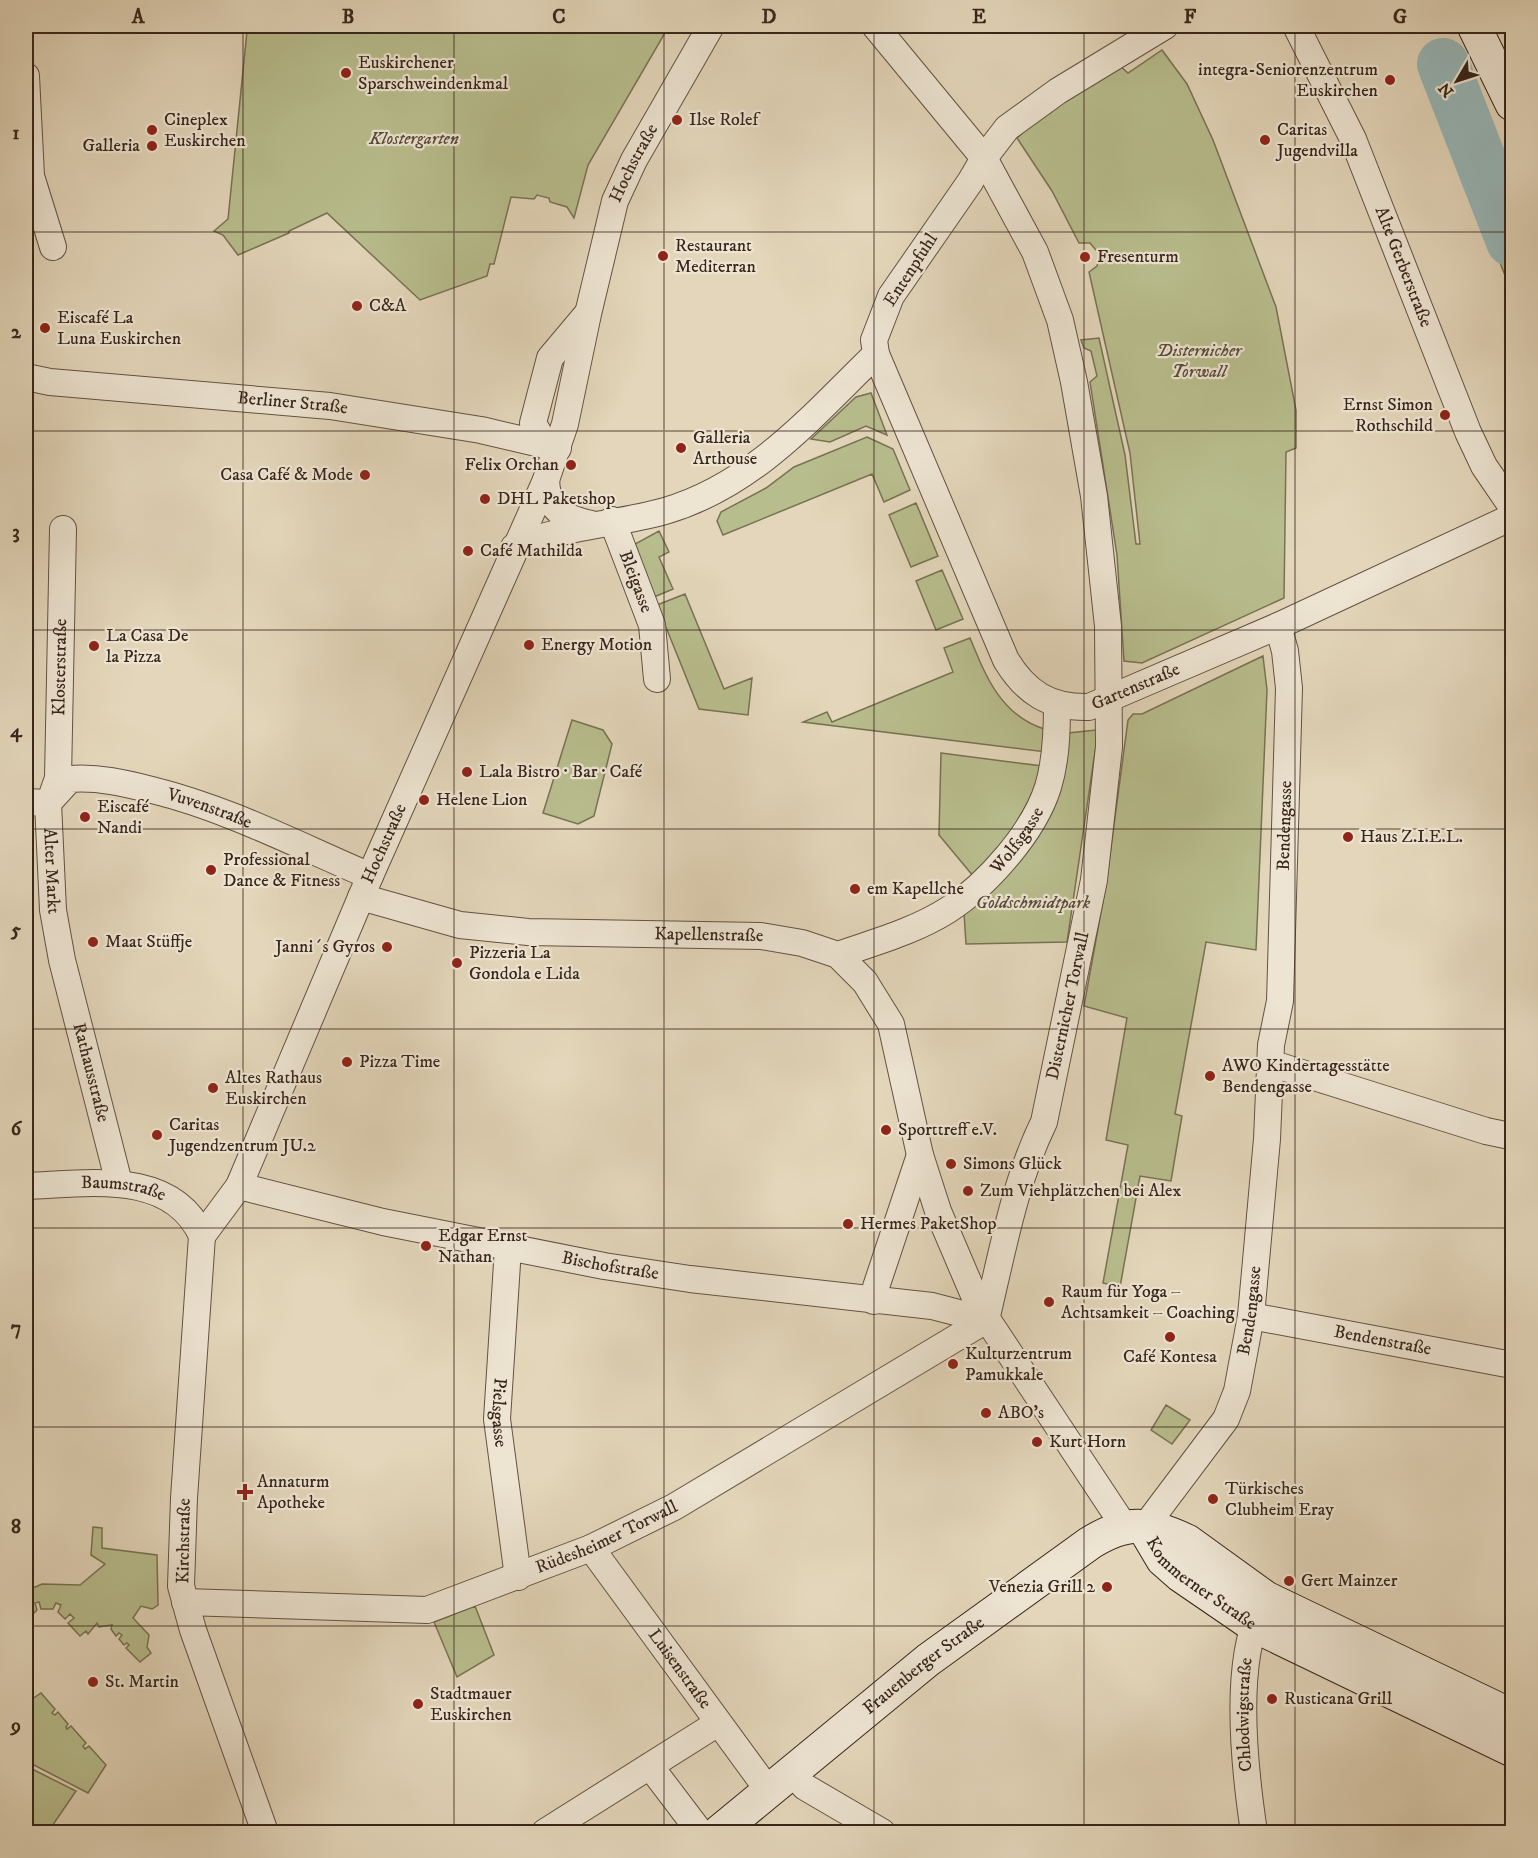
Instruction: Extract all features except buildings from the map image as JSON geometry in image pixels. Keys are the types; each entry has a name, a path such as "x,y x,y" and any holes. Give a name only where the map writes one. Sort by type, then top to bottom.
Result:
{"street":[{"name":"Hochstraße","path":"202,1236 239,1186 365,887 514,547 546,480 558,448 542,439 533,423 550,357 588,314 615,201 634,160 711,26"},
{"name":"Disternicher Torwall","path":"875,26 984,158 1035,252 1046,278 1074,382 1102,557 1110,700 1108,758 1094,880 1044,1122 1031,1148 1000,1257 986,1320"},
{"name":"Entenpfuhl","path":"876,354 874,340 891,296 970,182 984,158 1007,128 1026,112 1165,26"},
{"name":"Alte Gerberstraße","path":"1296,26 1353,139 1468,432 1484,466 1512,507"},
{"path":"1474,26 1512,104"},
{"path":"26,76 31,176 53,247"},
{"path":"514,547 546,534 667,510 714,491 748,472 783,446 876,354"},
{"name":"Gartenstraße","path":"876,354 1006,660 1027,688 1042,699 1057,705 1089,707 1110,700 1278,626 1512,517"},
{"name":"Berliner Straße","path":"26,377 50,382 320,405 389,414 481,430 558,448"},
{"path":"546,480 549,500 561,514 603,522"},
{"name":"Bleigasse","path":"603,522 652,625 657,679"},
{"name":"Klosterstraße","path":"37,803 58,778 63,529"},
{"name":"Bendengasse","path":"1134,1527 1226,1419 1237,1391 1251,1316 1267,1139 1273,1028 1280,1001 1289,671 1278,626"},
{"name":"Wolfsgasse","path":"838,955 919,926 948,910 975,890 1000,864 1028,824 1047,789 1054,761 1057,705"},
{"name":"Vuvenstraße","path":"37,803 70,779 111,780 212,807 257,824 365,887"},
{"name":"Alter Markt","path":"37,803 62,960"},
{"name":"Kapellenstraße","path":"365,887 460,925 528,932 761,936 802,943 838,955 865,982 891,1024 920,1155 938,1211 986,1320"},
{"name":"Rathausstraße","path":"62,960 119,1183"},
{"path":"1270,1063 1486,1131 1510,1136"},
{"path":"874,1301 876,1287 920,1155"},
{"name":"Baumstraße","path":"26,1186 119,1183 139,1186 175,1202 190,1215 202,1236"},
{"name":"Bischofstraße","path":"239,1186 284,1199 508,1248 690,1279 932,1306 986,1320"},
{"name":"Kirchstraße","path":"202,1236 180,1565 184,1602 265,1833"},
{"name":"Pielsgasse","path":"508,1248 496,1419 518,1577"},
{"name":"Bendenstraße","path":"1251,1316 1512,1365"},
{"name":"Kommerner Straße","path":"986,1320 1134,1527 1163,1560 1180,1575 1260,1611 1512,1716"},
{"name":"Rüdesheimer Torwall","path":"184,1602 427,1610 591,1548 674,1507 986,1320"},
{"name":"Frauenberger Straße","path":"719,1833 918,1667 980,1621 1090,1543 1134,1527"},
{"name":"Luisenstraße","path":"591,1548 718,1723 779,1781 805,1787 882,1833"},
{"name":"Kommerner Straße","path":"1260,1611 1512,1749"},
{"name":"Chlodwigstraße","path":"1254,1833 1245,1749 1245,1662 1260,1611"},
{"path":"545,1833 718,1723"},
{"path":"650,1766 700,1833"}],"green space":[{"name":"Klostergarten","path":"243,26 669,26 588,165 574,218 567,207 550,202 549,198 537,195 534,199 511,197 494,264 490,264 487,276 420,300 327,213 289,233 238,255 223,235 214,231 228,219 247,31"},
{"name":"Disternicher Torwall","path":"1162,50 1187,84 1213,140 1276,307 1296,410 1296,448 1286,452 1284,598 1142,663 1124,661 1117,555 1090,382 1097,376 1091,351 1084,348 1081,340 1099,338 1125,455 1136,544 1140,544 1130,453 1089,272 1097,266 1100,255 1090,243 1079,243 1052,191 1017,138 1035,121 1120,66 1128,73"},
{"path":"1456,59 1512,173 1512,293 1424,71"},
{"path":"871,393 887,435 866,426 830,442 811,439 856,397"},
{"path":"867,437 893,449 910,490 884,502 872,474 723,535 717,521 721,512 766,488 794,467"},
{"path":"916,503 938,556 911,567 889,515"},
{"path":"659,531 669,552 659,557 673,589 654,597 635,544"},
{"path":"942,570 963,619 936,630 916,581"},
{"path":"685,594 724,689 752,678 748,715 699,709 657,605"},
{"path":"970,638 982,667 997,693 1017,714 1029,723 1044,729 1046,752 803,722 827,712 832,722 953,672 944,648"},
{"path":"1263,656 1267,690 1256,950 1206,942 1175,1114 1182,1116 1171,1181 1140,1176 1120,1287 1103,1283 1128,1145 1106,1140 1127,1018 1084,1006 1106,885 1128,720 1133,714 1142,714"},
{"path":"572,720 603,730 612,744 594,816 578,824 543,813"},
{"name":"Goldschmidtpark","path":"1096,730 1096,745 1067,942 966,944 964,913 1068,733"},
{"path":"941,753 1042,766 1031,797 1015,825 974,877 939,835"},
{"path":"1166,1405 1190,1420 1172,1444 1151,1430"},
{"path":"93,1527 102,1528 102,1548 157,1555 158,1605 152,1609 141,1606 133,1618 149,1635 147,1647 151,1653 140,1662 126,1648 129,1645 127,1643 124,1645 119,1639 122,1635 119,1633 116,1636 111,1629 112,1625 99,1627 97,1623 88,1634 86,1631 80,1636 68,1623 74,1618 70,1614 65,1619 58,1612 61,1605 56,1603 53,1609 41,1609 39,1602 35,1603 37,1610 29,1618 26,1617 26,1591 42,1584 80,1585 105,1564 91,1555"},
{"path":"475,1606 494,1655 457,1677 434,1622"},
{"path":"26,1691 32,1699 41,1693 55,1709 52,1713 55,1715 58,1712 68,1724 67,1729 71,1726 86,1743 83,1746 85,1749 89,1746 106,1765 88,1793 32,1764 26,1772"},
{"path":"34,1770 76,1791 48,1832 26,1832 26,1777"}],"waterway":[{"path":"1443,64 1512,241"}],"place":[{"name":"Euskirchener Sparschweindenkmal","path":"346,73"},
{"name":"integra-Seniorenzentrum Euskirchen","path":"1390,80"},
{"name":"Ilse Rolef","path":"677,120"},
{"name":"Cineplex Euskirchen","path":"152,130"},
{"name":"Caritas Jugendvilla","path":"1265,140"},
{"name":"Galleria","path":"152,146"},
{"name":"Restaurant Mediterran","path":"663,256"},
{"name":"Fresenturm","path":"1085,257"},
{"name":"C&A","path":"357,306"},
{"name":"Eiscafé La Luna Euskirchen","path":"45,328"},
{"name":"Ernst Simon Rothschild","path":"1445,415"},
{"name":"Galleria Arthouse","path":"681,448"},
{"name":"Felix Orchan","path":"571,465"},
{"name":"Casa Café & Mode","path":"365,475"},
{"name":"DHL Paketshop","path":"485,499"},
{"name":"Café Mathilda","path":"468,551"},
{"name":"Energy Motion","path":"529,645"},
{"name":"La Casa De la Pizza","path":"94,646"},
{"name":"Lala Bistro · Bar · Café","path":"467,772"},
{"name":"Helene Lion","path":"424,800"},
{"name":"Eiscafé Nandi","path":"85,817"},
{"name":"Haus Z.I.E.L.","path":"1348,837"},
{"name":"Professional Dance & Fitness","path":"211,870"},
{"name":"em Kapellche","path":"855,889"},
{"name":"Maat Stüffje","path":"93,942"},
{"name":"Janni´s Gyros","path":"387,947"},
{"name":"Pizzeria La Gondola e Lida","path":"457,963"},
{"name":"Pizza Time","path":"347,1062"},
{"name":"AWO Kindertagesstätte Bendengasse","path":"1210,1076"},
{"name":"Altes Rathaus Euskirchen","path":"213,1088"},
{"name":"Sporttreff e.V.","path":"886,1130"},
{"name":"Caritas Jugendzentrum JU.2","path":"157,1135"},
{"name":"Simons Glück","path":"951,1164"},
{"name":"Zum Viehplätzchen bei Alex","path":"968,1191"},
{"name":"Hermes PaketShop","path":"848,1224"},
{"name":"Edgar Ernst Nathan","path":"426,1246"},
{"name":"Raum für Yoga – Achtsamkeit – Coaching","path":"1049,1302"},
{"name":"Café Kontesa","path":"1170,1337"},
{"name":"Kulturzentrum Pamukkale","path":"953,1364"},
{"name":"ABO's","path":"986,1413"},
{"name":"Kurt Horn","path":"1037,1442"},
{"name":"Annaturm Apotheke","path":"245,1492"},
{"name":"Türkisches Clubheim Eray","path":"1213,1499"},
{"name":"Gert Mainzer","path":"1289,1581"},
{"name":"Venezia Grill 2","path":"1107,1587"},
{"name":"St. Martin","path":"93,1682"},
{"name":"Rusticana Grill","path":"1272,1699"},
{"name":"Stadtmauer Euskirchen","path":"418,1704"}]}
